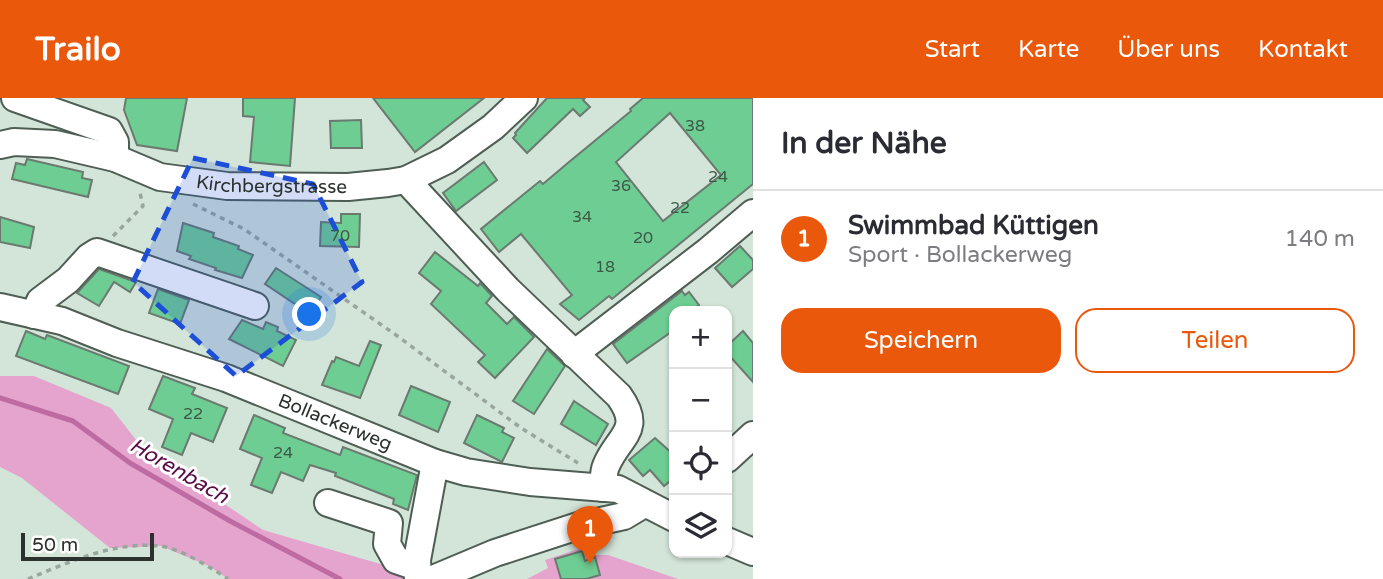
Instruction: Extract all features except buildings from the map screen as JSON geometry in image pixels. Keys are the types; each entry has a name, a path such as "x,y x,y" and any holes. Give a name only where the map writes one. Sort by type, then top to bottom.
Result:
{"street":[{"path":"15,98 110,131 116,142 115,158"},
{"name":"Kirchbergstrasse","path":"0,145 14,142 55,144 115,158 160,177 228,186 348,187 406,180 456,153 493,127 524,98"},
{"path":"406,180 508,290 619,396 628,409 628,433 604,469 603,484"},
{"path":"574,354 753,213"},
{"path":"34,315 40,301 68,280 97,252 254,306"},
{"name":"Bollackerweg","path":"0,307 62,321 117,343 226,378 435,463 507,479 603,484 669,513"},
{"path":"732,454 753,435"},
{"path":"423,575 435,463"},
{"path":"328,503 388,523 387,544 396,560 423,575 578,526 624,516 644,504"},
{"path":"732,543 753,552"}],"path":[{"path":"97,252 143,206 139,187"},
{"path":"244,229 603,484"},
{"path":"28,579 110,548 161,546 209,566 228,579"}],"highlighted area":[{"path":"193,158 313,184 362,282 236,376 133,282"}],"shaded area":[{"path":"0,376 34,376 111,408 144,450 263,530 415,574 416,579 228,579 209,566 161,546 110,548 22,478 0,467"},
{"path":"584,547 588,555 608,555 678,579 527,579 548,568 545,560"}],"waterway":[{"name":"Horenbach","path":"0,398 73,421 130,463 230,521 340,579"}],"place":[{"name":"Swimmbad Küttigen","path":"590,564"}]}
